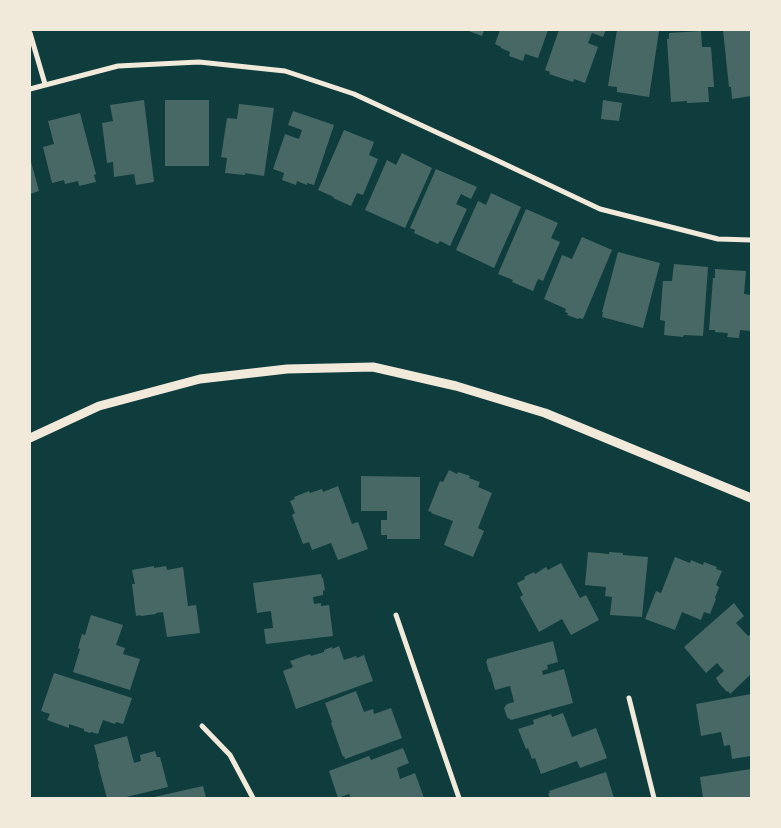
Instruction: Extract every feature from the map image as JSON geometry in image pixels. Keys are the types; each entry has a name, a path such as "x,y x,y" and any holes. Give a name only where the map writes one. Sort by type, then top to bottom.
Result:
{"street":[{"path":"30,33 45,84"},
{"path":"30,88 118,66 199,62 285,71 354,94 600,209 718,239 751,240"},
{"path":"30,438 99,406 200,379 287,369 373,366 456,386 545,412 751,498"},
{"path":"396,615 459,798"},
{"path":"629,698 654,798"},
{"path":"202,726 230,755 253,798"}],"building":[{"path":"466,30 484,30 482,36"},
{"path":"500,30 548,30 538,58 525,54 523,61 509,56 510,52 495,44"},
{"path":"559,30 606,30 603,37 592,33 588,43 598,47 585,83 574,79 573,82 549,74 550,72 545,70"},
{"path":"617,30 659,31 649,97 617,92 617,87 608,86"},
{"path":"723,30 751,30 751,96 732,99"},
{"path":"701,31 702,47 711,47 714,87 708,87 709,102 671,102 667,39 669,39 669,33"},
{"path":"144,100 154,182 136,185 134,174 114,177 113,162 107,163 102,123 113,121 110,105"},
{"path":"165,100 209,100 209,166 165,166"},
{"path":"603,100 622,103 619,121 601,119"},
{"path":"239,104 274,108 264,176 245,173 245,175 225,173 227,158 221,157 227,118 237,119"},
{"path":"293,111 334,125 314,185 307,183 307,185 297,181 296,185 282,180 284,173 273,169 285,134 299,139 302,130 288,125"},
{"path":"80,113 96,174 94,175 96,182 79,186 78,181 65,184 64,180 52,183 43,147 54,144 48,121"},
{"path":"344,130 374,142 369,155 378,159 363,195 357,193 351,206 318,190"},
{"path":"402,153 432,168 405,228 365,210 387,160 396,165"},
{"path":"30,158 39,191 30,194"},
{"path":"436,169 477,187 471,199 461,194 456,204 467,209 450,246 440,241 438,244 414,233 415,230 410,228"},
{"path":"491,193 521,207 494,268 456,250 478,201 486,205"},
{"path":"526,209 558,223 551,238 560,242 543,281 538,279 533,291 498,274"},
{"path":"582,237 612,250 583,319 578,319 567,315 566,309 544,299 562,255 572,259"},
{"path":"618,252 660,263 643,328 602,317"},
{"path":"674,264 708,267 703,336 684,335 683,337 664,335 665,321 660,320 663,281 672,281"},
{"path":"715,269 746,271 744,294 751,295 751,331 740,330 739,338 727,337 728,333 709,330"},
{"path":"449,470 457,474 458,472 470,476 469,478 480,482 478,487 492,493 478,528 484,531 473,557 444,545 453,521 428,511 440,481 443,482"},
{"path":"361,476 420,477 420,539 387,539 387,535 381,535 381,520 387,520 387,511 361,511"},
{"path":"338,486 352,524 358,522 368,549 338,560 331,543 312,550 309,542 303,544 292,515 295,513 290,501 295,499 294,497 309,491 310,493 322,489 323,492"},
{"path":"588,552 623,553 623,555 648,557 642,617 610,615 612,597 605,596 606,587 585,585"},
{"path":"675,557 690,563 691,560 703,565 704,562 722,571 716,585 719,587 710,614 704,612 701,620 682,612 675,630 645,619 656,591 661,593"},
{"path":"561,563 580,598 586,595 599,620 571,635 562,619 539,632 520,597 523,595 517,583 534,572 535,574 546,567 548,570"},
{"path":"154,566 154,568 166,566 167,570 183,567 188,606 196,605 200,633 167,637 163,612 136,616 132,584 135,584 132,570"},
{"path":"321,574 325,590 323,595 313,597 314,604 321,603 321,606 329,605 333,636 266,644 264,629 273,628 271,611 257,613 253,583"},
{"path":"734,603 744,616 736,623 748,636 751,634 751,674 730,694 716,678 724,671 717,663 706,673 684,647"},
{"path":"91,615 123,625 116,645 125,648 123,654 140,659 130,690 73,672 80,649 78,648 82,634 85,635"},
{"path":"553,641 558,662 547,665 548,669 542,671 543,675 564,669 573,703 511,720 507,717 504,708 507,704 514,702 510,686 495,690 487,659"},
{"path":"339,646 344,660 364,655 373,681 296,709 283,671 293,667 290,661"},
{"path":"54,673 132,698 123,724 116,722 115,724 103,720 98,734 84,731 84,729 69,724 69,728 47,720 50,714 41,711"},
{"path":"356,691 364,712 373,709 374,714 391,708 402,738 345,759 325,703"},
{"path":"751,694 751,756 732,759 730,745 724,746 721,732 701,736 696,704"},
{"path":"563,713 572,737 596,728 607,758 580,768 577,761 541,774 535,758 532,759 528,748 526,749 518,729 534,724 533,720 551,714 552,717"},
{"path":"127,736 134,763 141,761 140,755 155,751 157,757 160,757 168,787 122,798 107,798 94,745"},
{"path":"403,748 409,763 397,768 400,779 415,773 424,798 351,798 349,794 338,798 329,771 369,756 371,760"},
{"path":"751,769 751,798 703,798 700,777"},
{"path":"606,772 614,798 550,798 548,794 550,793 549,791"},
{"path":"203,786 206,798 154,798 154,797"}]}
